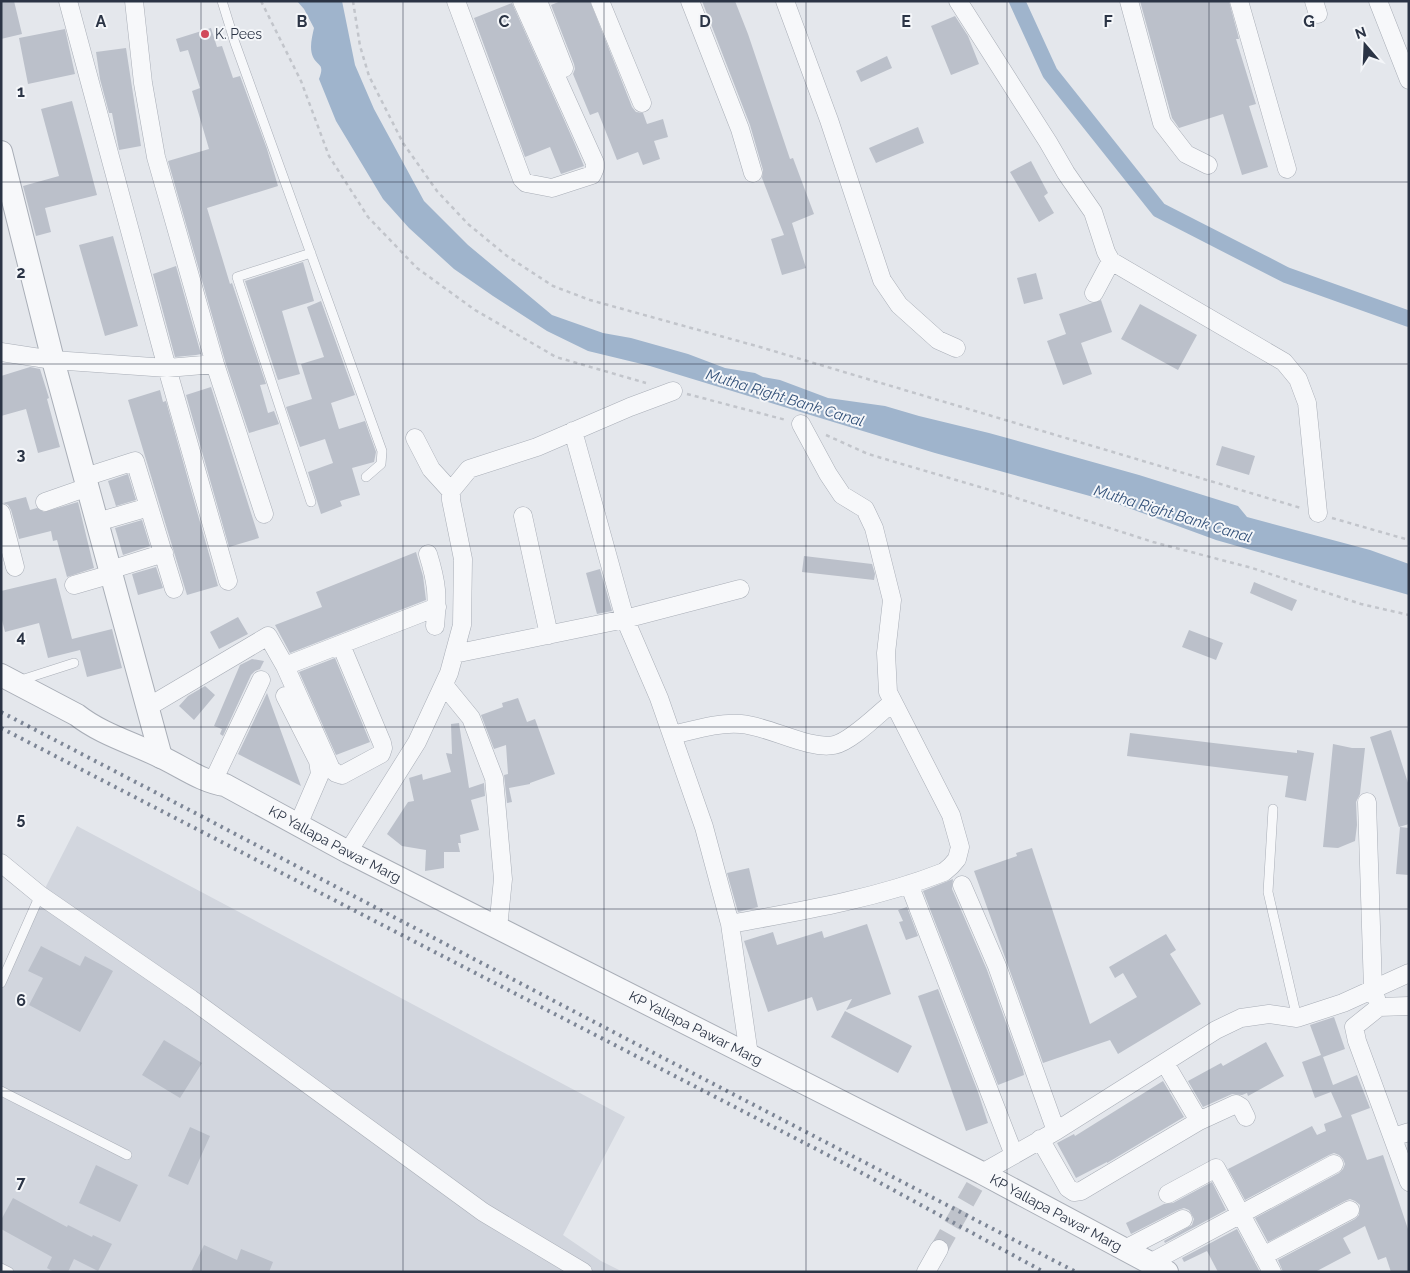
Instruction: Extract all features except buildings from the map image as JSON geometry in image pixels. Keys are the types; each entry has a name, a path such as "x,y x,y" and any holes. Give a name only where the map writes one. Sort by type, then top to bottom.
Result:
{"street":[{"path":"68,1 167,368 228,581"},
{"path":"134,1 143,84 156,157 215,364 264,514"},
{"path":"456,1 522,179 526,183 552,188 592,175 595,163 522,1"},
{"path":"538,1 582,117"},
{"path":"600,1 642,103"},
{"path":"690,1 740,129 753,172"},
{"path":"785,1 829,120 882,280 898,305 938,340 956,348"},
{"path":"958,1 1066,173 1093,212 1106,252 1111,261 1284,362 1298,379 1307,403 1318,513"},
{"path":"1129,1 1162,123 1186,154 1208,166"},
{"path":"1239,1 1287,169"},
{"path":"1378,1 1409,80"},
{"path":"1,152 6,190 160,752"},
{"path":"1094,293 1111,261"},
{"path":"1,352 53,360 167,368 215,364"},
{"path":"348,852 417,742 449,673 462,625 463,559 451,500 451,491 469,469 537,446 630,407 674,391"},
{"path":"730,924 816,908 886,892 944,872 957,859 960,847 951,815 888,692 886,653 892,600 874,528 865,509 842,496 801,424"},
{"path":"573,431 625,619 660,698 704,827 730,924 749,1055"},
{"path":"415,438 431,469 451,491"},
{"path":"44,502 135,461 174,589"},
{"path":"97,522 149,506"},
{"path":"1,514 15,566"},
{"path":"523,516 549,635"},
{"path":"74,585 164,553"},
{"path":"428,554 438,594 435,626"},
{"path":"454,654 625,619 740,589"},
{"path":"285,666 437,607"},
{"path":"148,707 268,636 285,666 331,768 336,773 342,775 381,754 383,748 341,645"},
{"name":"KP Yallapa Pawar Marg","path":"8,678 77,715 88,724 160,752 214,783 220,780 348,852 982,1173 1159,1267"},
{"path":"220,780 261,680"},
{"path":"444,685 472,718 494,778 503,879 498,928"},
{"path":"284,696 318,761 320,774 298,825"},
{"path":"672,736 716,725 740,724 768,730 821,746 836,745 852,735 893,702"},
{"path":"1367,802 1373,989 1379,1007"},
{"path":"1,863 40,895 191,999 483,1212 582,1272"},
{"path":"909,884 1014,1155"},
{"path":"962,885 997,966 1056,1131"},
{"path":"982,1173 1056,1131 1216,1030 1242,1018 1269,1014 1297,1018 1343,1002 1409,973"},
{"path":"1409,1006 1379,1007 1354,1027 1357,1041 1401,1134 1409,1182"},
{"path":"1165,1063 1199,1121"},
{"path":"1040,1139 1068,1188 1074,1192 1081,1191 1199,1121 1236,1104 1246,1117"},
{"path":"1159,1267 1241,1214 1334,1164"},
{"path":"1168,1194 1216,1168 1272,1272"},
{"path":"1263,1256 1350,1210"},
{"path":"1125,1249 1183,1219"},
{"path":"926,1272 939,1249"}],"lane":[{"path":"222,1 235,43 310,254 382,451 381,464 366,477"},
{"path":"582,117 593,145"},
{"path":"310,254 237,277 311,502"},
{"path":"8,678 74,663"},
{"path":"1273,809 1268,892 1297,1018"},
{"path":"1,983 40,895"},
{"path":"1,1091 127,1155"},
{"path":"1,1268 8,1272"}],"path":[{"path":"261,1 301,81 329,156 368,217 417,268 476,310 556,357 646,383"},
{"path":"353,1 360,46 370,76 403,143 431,183 468,224 507,256 553,286 590,300 770,350 1409,540"},
{"path":"674,391 801,424 868,454 1007,495 1152,542 1252,568 1362,604 1409,615"}],"shaded area":[{"path":"77,826 625,1117 563,1235 601,1261 623,1272 1,1272 1,974"}],"water":[{"name":"Mutha Right Bank Canal","path":"297,1 342,1 355,65 374,109 424,201 468,245 552,315 603,333 631,338 688,354 725,368 755,373 763,377 780,380 828,398 885,406 989,433 1139,475 1238,506 1247,517 1370,550 1409,564 1409,595 1216,540 1115,503 935,453 650,366 588,351 547,331 454,269 409,228 383,199 336,121 319,79 321,68 313,57 311,50 314,28 304,9"}],"waterway":[{"path":"1017,1 1050,73 1159,210 1286,275 1409,319"}],"tunnel":[{"path":"939,1249 982,1173"}],"railway":[{"path":"1,712 1076,1272"},
{"path":"1,728 851,1167 1044,1272"}],"place":[{"name":"K. Pees","path":"205,34"}]}
